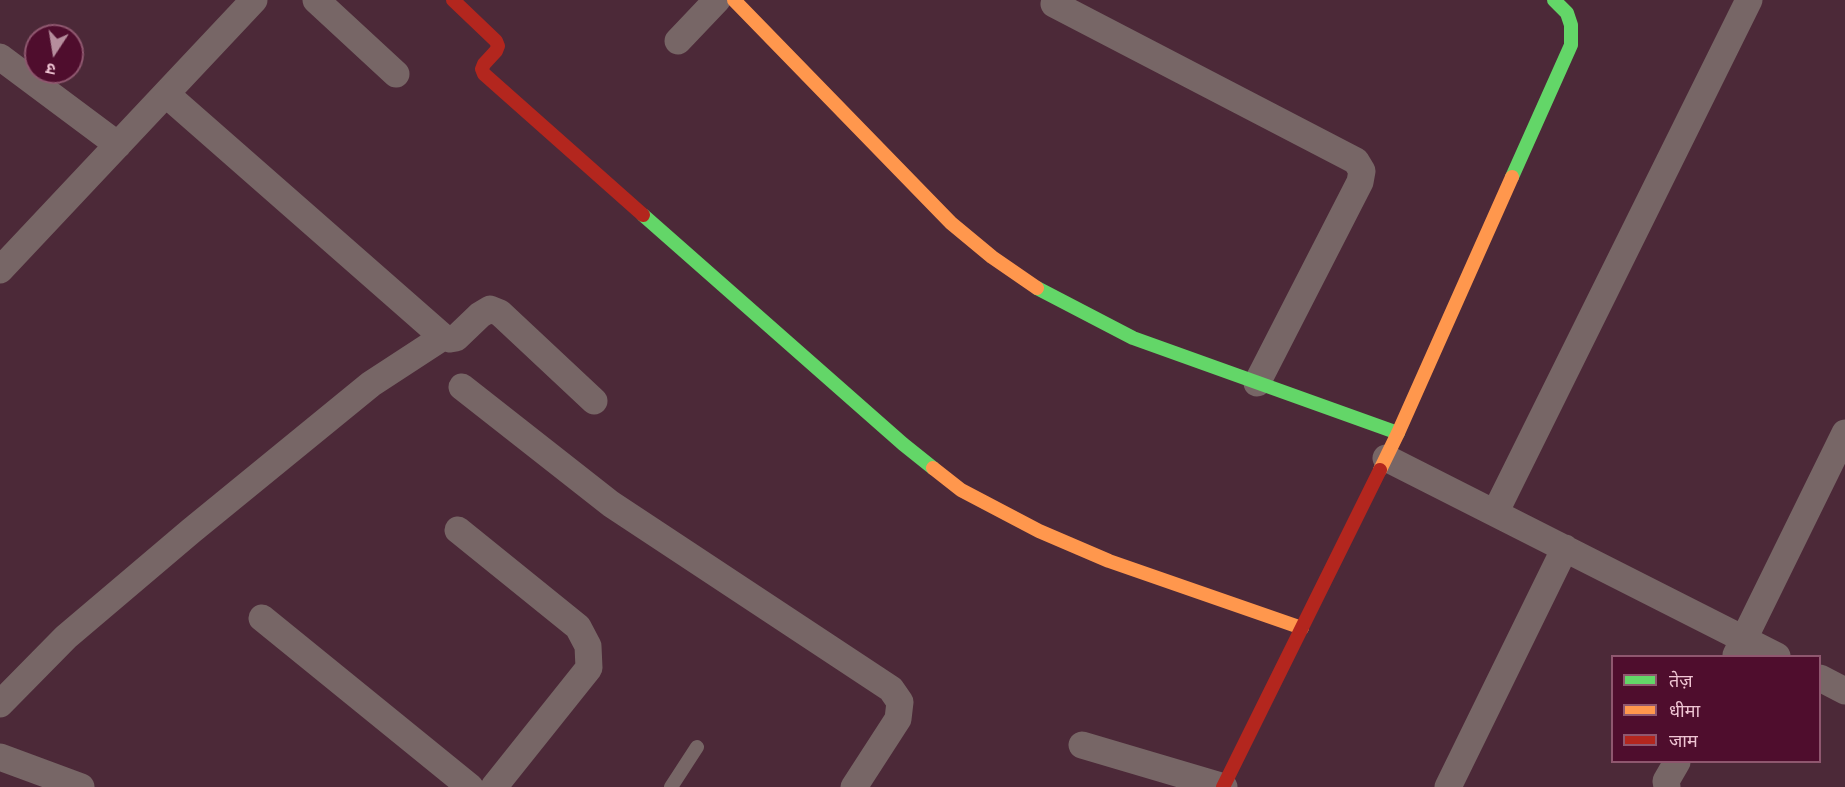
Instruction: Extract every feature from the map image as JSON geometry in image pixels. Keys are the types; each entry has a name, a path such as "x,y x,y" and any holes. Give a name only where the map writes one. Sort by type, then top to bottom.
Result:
{"street":[{"path":"3,262 118,145 254,0"},
{"path":"316,0 396,74"},
{"path":"453,0 496,41 498,46 482,69 484,74 903,444 961,490 1039,531 1109,561 1302,628"},
{"path":"678,41 717,0"},
{"path":"734,0 951,223 992,257 1040,290 1133,338 1398,433"},
{"path":"1082,745 1223,787 1398,433 1570,45 1571,25 1567,13 1554,0"},
{"path":"1496,513 1749,0"},
{"path":"1054,4 1356,161 1362,171 1360,182 1257,383"},
{"path":"0,57 118,145"},
{"path":"166,94 444,337 456,338 480,315 490,309 500,313 594,401"},
{"path":"0,704 66,637 200,524 371,384 444,337"},
{"path":"462,387 611,504 891,689 900,702 898,719 854,787"},
{"path":"1740,648 1845,433"},
{"path":"1386,458 1565,548 1740,648 1769,655"},
{"path":"458,530 578,627 588,646 589,668 494,787"},
{"path":"1448,787 1565,548"},
{"path":"262,618 470,787"},
{"path":"1821,679 1845,691"},
{"path":"0,757 81,787"},
{"path":"1667,787 1666,781 1676,763"}],"lane":[{"path":"671,787 697,747"}],"traffic: fast":[{"path":"1512,177 1571,45 1571,25 1567,13 1554,0"},
{"path":"643,215 933,468"},
{"path":"1037,288 1133,338 1398,433"}],"traffic: slow":[{"path":"734,0 951,223 992,257 1037,288"},
{"path":"1380,470 1512,177"},
{"path":"933,468 961,490 1039,531 1109,561 1302,628"}],"traffic: jam":[{"path":"453,0 496,41 498,46 484,64 482,69 484,74 643,215"},
{"path":"1223,787 1380,470"}]}
